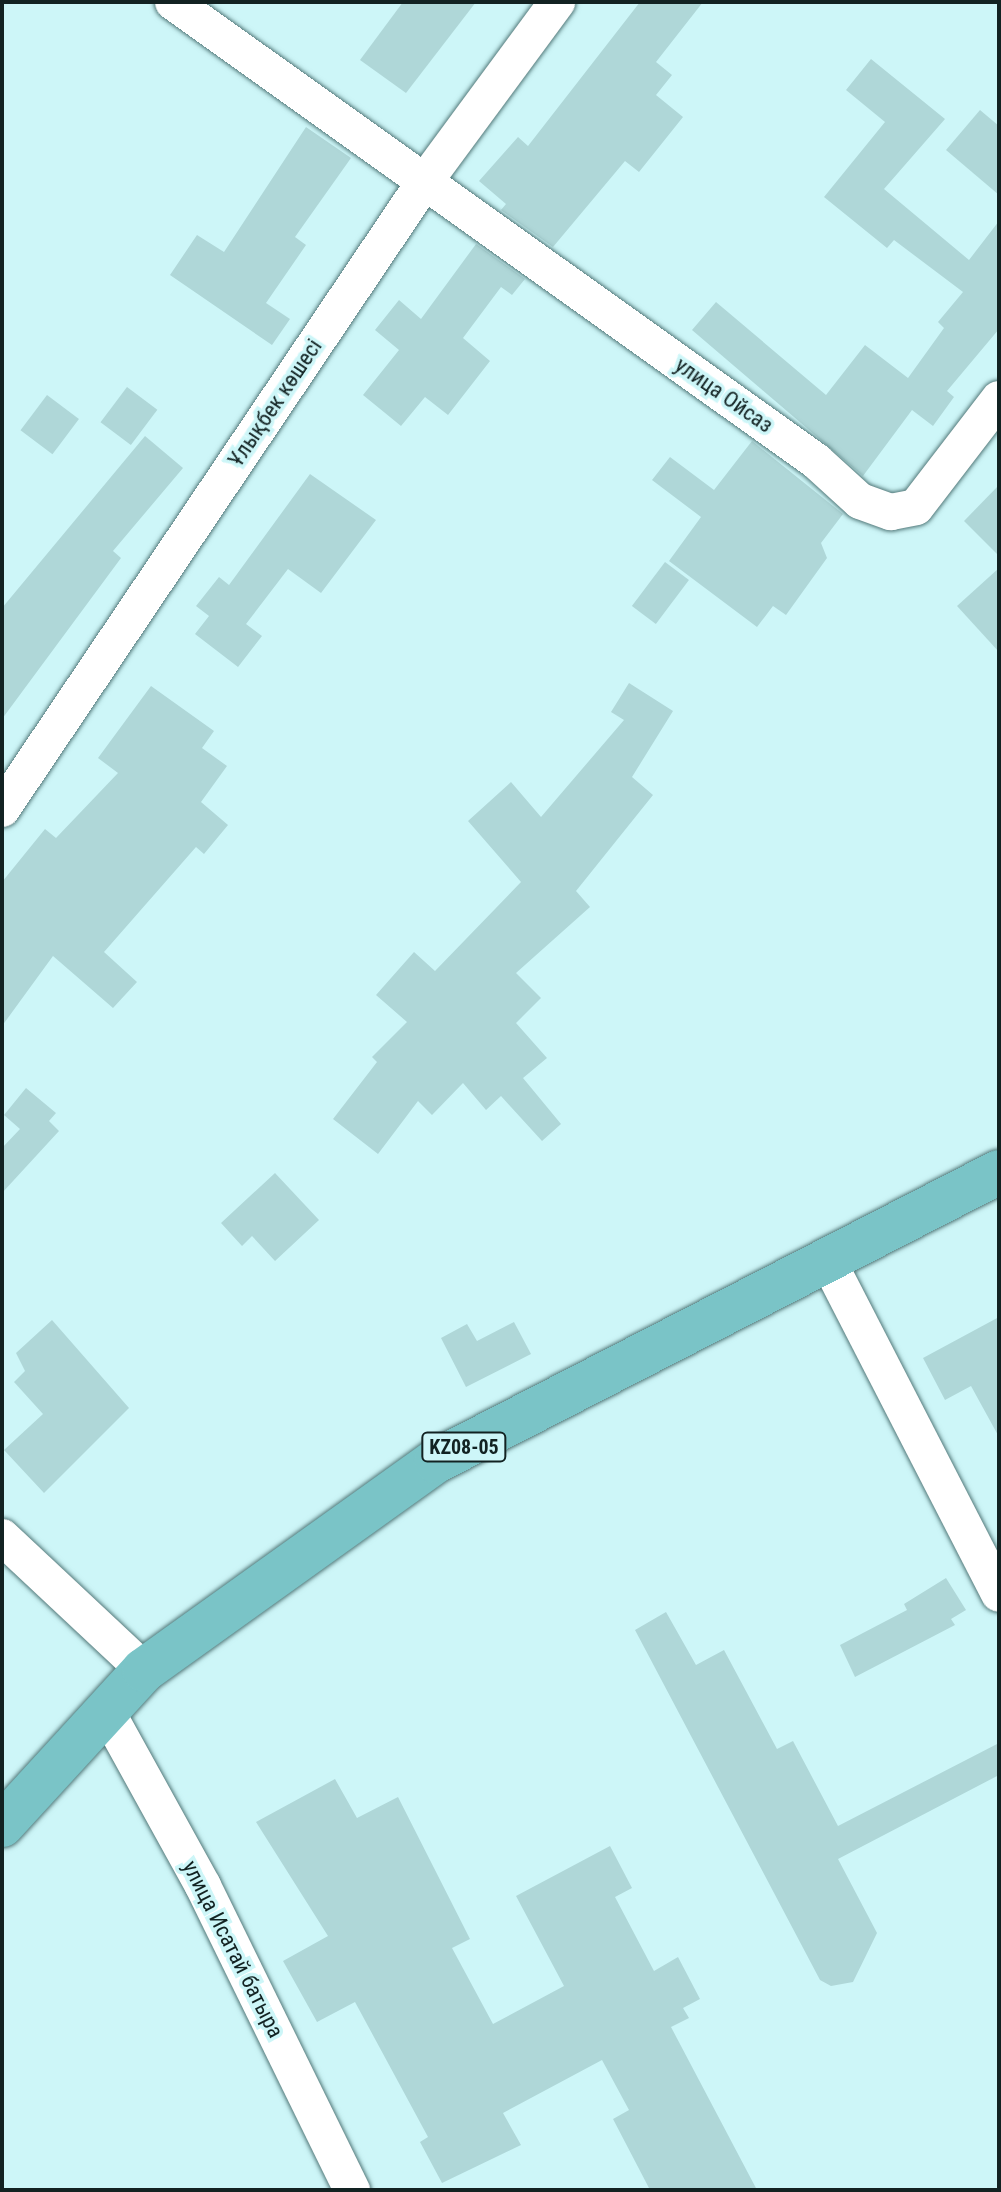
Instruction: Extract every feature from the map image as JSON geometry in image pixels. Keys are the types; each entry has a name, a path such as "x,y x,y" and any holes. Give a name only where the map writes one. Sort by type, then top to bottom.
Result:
{"main road":[{"name":"KZ08-05","path":"2,1825 144,1670 436,1461 999,1172"}],"street":[{"name":"улица Ойсаз","path":"173,2 423,184 816,461 860,501 891,512 916,507 999,399"},
{"name":"Ұлықбек көшесі","path":"2,809 423,184 557,2"},
{"path":"828,1261 999,1594"},
{"path":"2,1537 144,1670"},
{"name":"улица Исатай батыра","path":"107,1712 203,1886 352,2190"}],"building":[{"path":"403,2 476,2 406,93 360,60"},
{"path":"640,2 703,2 656,62 672,75 656,95 683,117 639,172 625,161 553,247 501,210 506,204 479,181 518,137 528,146"},
{"path":"871,59 945,119 884,189 969,260 999,221 999,329 947,391 954,397 933,426 912,410 863,476 692,330 716,302 826,395 865,345 908,378 944,328 938,322 963,292 894,240 887,248 824,197 885,122 846,90"},
{"path":"980,110 999,126 999,195 946,150"},
{"path":"306,127 351,158 295,237 306,245 266,303 290,319 272,345 170,275 197,235 224,252"},
{"path":"476,244 525,279 512,295 501,287 463,338 490,361 448,415 425,397 401,426 363,395 399,350 375,330 399,300 421,319"},
{"path":"127,387 157,410 131,445 101,422"},
{"path":"47,395 79,419 52,454 21,430"},
{"path":"145,436 183,468 113,551 121,558 2,719 2,608"},
{"path":"752,441 843,514 821,543 827,558 786,615 773,606 757,627 669,561 701,517 652,480 670,457 714,490"},
{"path":"310,474 376,520 321,593 288,569 246,624 262,636 238,667 195,634 209,616 196,606 219,577 229,585"},
{"path":"999,485 999,556 964,521"},
{"path":"665,562 689,580 656,624 632,606"},
{"path":"999,568 999,652 957,606"},
{"path":"629,683 673,711 632,777 653,795 576,891 590,907 516,973 541,998 516,1023 547,1058 523,1078 561,1124 542,1141 501,1096 486,1110 463,1083 432,1115 418,1101 378,1154 333,1119 377,1062 372,1057 407,1022 376,995 414,952 435,971 521,882 468,821 511,782 541,817 624,720 611,712"},
{"path":"151,686 214,731 202,748 227,766 201,802 228,825 204,854 196,847 104,952 137,982 113,1008 53,956 2,1026 2,882 45,829 56,838 118,773 98,758"},
{"path":"26,1088 56,1113 49,1121 59,1131 2,1193 2,1148 20,1129 4,1115"},
{"path":"275,1173 319,1220 275,1261 252,1236 242,1246 221,1223"},
{"path":"999,1317 999,1437 971,1386 945,1400 923,1358"},
{"path":"52,1320 129,1408 44,1493 4,1450 43,1414 14,1382 25,1371 16,1353"},
{"path":"514,1322 531,1354 466,1387 441,1338 467,1324 477,1341"},
{"path":"946,1578 966,1610 951,1619 955,1625 855,1677 840,1645 907,1610 904,1604"},
{"path":"666,1612 696,1665 724,1650 777,1749 793,1741 838,1826 999,1743 999,1775 838,1859 877,1933 853,1982 831,1986 820,1980 635,1630"},
{"path":"335,1779 357,1818 398,1797 470,1939 452,1948 493,2024 564,1986 516,1896 610,1846 632,1888 615,1897 654,1971 678,1957 700,1999 683,2008 689,2018 671,2027 757,2190 650,2190 613,2119 629,2110 602,2060 503,2113 521,2145 442,2183 420,2142 428,2137 355,2002 317,2022 283,1961 328,1936 256,1822"}]}
